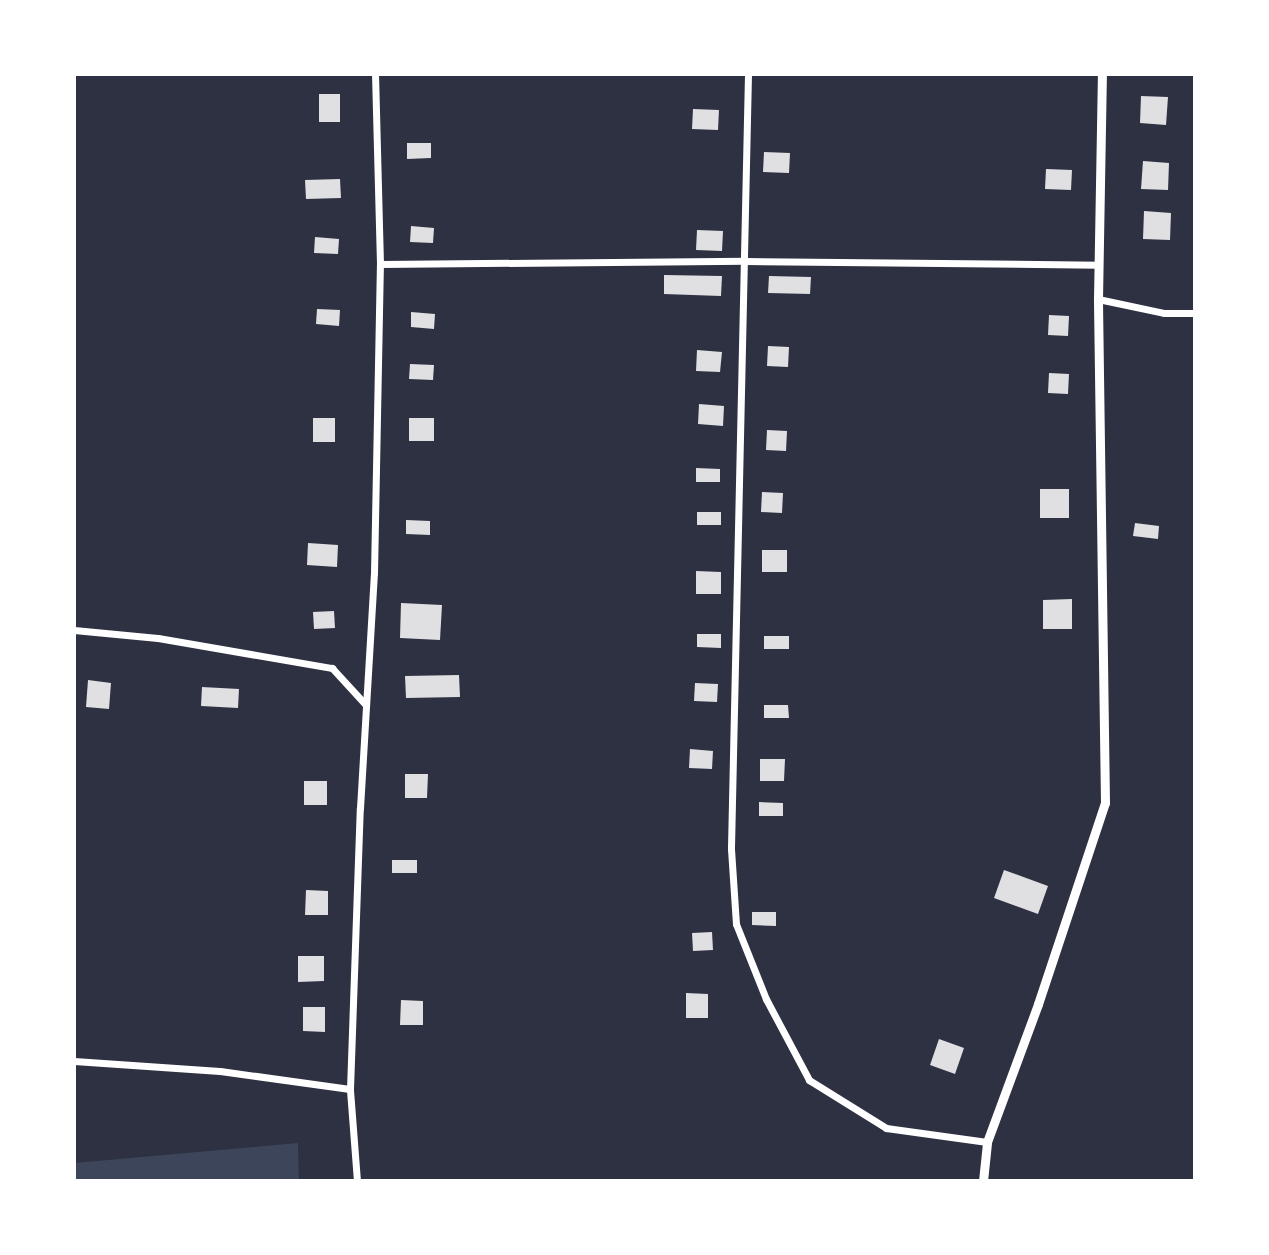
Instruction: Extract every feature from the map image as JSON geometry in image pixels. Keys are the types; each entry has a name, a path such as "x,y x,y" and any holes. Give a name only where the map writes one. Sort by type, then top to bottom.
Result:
{"street":[{"path":"357,1181 350,1089 374,573 380,264 375,74"},
{"path":"748,74 731,849 736,924 766,999 809,1080 886,1128 987,1142"},
{"path":"983,1181 987,1142 1038,1004 1105,803 1098,299 1102,74"},
{"path":"380,264 746,261 1099,265"},
{"path":"1098,299 1164,313 1195,313"},
{"path":"74,630 158,638 332,668 366,705"},
{"path":"74,1061 220,1071 350,1089"}],"shaded area":[{"path":"298,1143 299,1181 74,1181 74,1163"}],"building":[{"path":"319,94 340,94 340,122 319,122"},
{"path":"1141,96 1168,97 1166,125 1140,123"},
{"path":"693,109 719,110 718,130 692,129"},
{"path":"407,143 431,143 431,158 407,159"},
{"path":"764,152 790,153 789,173 763,172"},
{"path":"1143,161 1169,163 1168,190 1141,189"},
{"path":"1046,169 1072,170 1071,190 1045,189"},
{"path":"340,179 341,198 306,199 305,180"},
{"path":"1144,211 1171,213 1170,240 1143,239"},
{"path":"411,226 434,228 433,243 410,242"},
{"path":"697,230 723,231 722,251 696,250"},
{"path":"315,237 339,239 338,254 314,253"},
{"path":"664,275 722,276 721,296 664,294"},
{"path":"769,276 811,277 810,294 768,293"},
{"path":"317,309 340,310 339,326 316,324"},
{"path":"411,312 435,314 434,329 411,327"},
{"path":"1049,315 1069,316 1068,336 1048,335"},
{"path":"768,346 789,347 788,367 767,366"},
{"path":"697,350 722,352 720,372 696,371"},
{"path":"410,364 434,365 433,380 409,379"},
{"path":"1049,373 1069,374 1068,394 1048,393"},
{"path":"699,404 724,406 723,426 698,424"},
{"path":"313,418 335,418 335,442 313,442"},
{"path":"409,418 434,418 434,441 409,441"},
{"path":"767,430 787,431 786,451 766,450"},
{"path":"696,468 720,469 720,482 696,482"},
{"path":"1040,489 1069,489 1069,518 1040,518"},
{"path":"762,492 783,493 782,513 761,512"},
{"path":"697,512 721,512 721,525 697,525"},
{"path":"406,520 430,521 430,535 406,534"},
{"path":"1135,523 1159,526 1158,539 1133,536"},
{"path":"308,543 338,545 337,567 307,565"},
{"path":"762,550 787,550 787,572 762,572"},
{"path":"696,571 721,572 721,594 696,594"},
{"path":"1072,599 1072,629 1043,629 1043,600"},
{"path":"401,603 442,605 440,640 400,638"},
{"path":"334,611 335,628 314,629 313,612"},
{"path":"697,634 721,634 721,648 697,647"},
{"path":"764,636 789,636 789,649 764,649"},
{"path":"459,675 460,697 406,698 405,676"},
{"path":"88,680 111,683 109,709 86,707"},
{"path":"695,683 718,684 717,702 694,701"},
{"path":"202,687 239,689 238,708 201,706"},
{"path":"764,705 788,705 789,718 764,718"},
{"path":"690,749 713,751 712,769 689,768"},
{"path":"760,759 785,759 784,781 760,781"},
{"path":"405,774 428,774 427,798 405,798"},
{"path":"304,781 327,781 327,805 304,805"},
{"path":"759,802 783,803 783,816 759,816"},
{"path":"392,860 417,860 417,873 392,873"},
{"path":"1004,870 1048,886 1038,914 994,898"},
{"path":"306,890 328,891 328,915 305,915"},
{"path":"752,912 776,912 776,926 752,925"},
{"path":"712,932 713,950 693,951 692,933"},
{"path":"298,956 324,956 324,981 298,982"},
{"path":"686,993 708,994 708,1018 686,1018"},
{"path":"401,1000 423,1001 423,1025 400,1025"},
{"path":"303,1007 325,1007 325,1032 303,1031"},
{"path":"939,1039 964,1048 955,1074 930,1065"}]}
